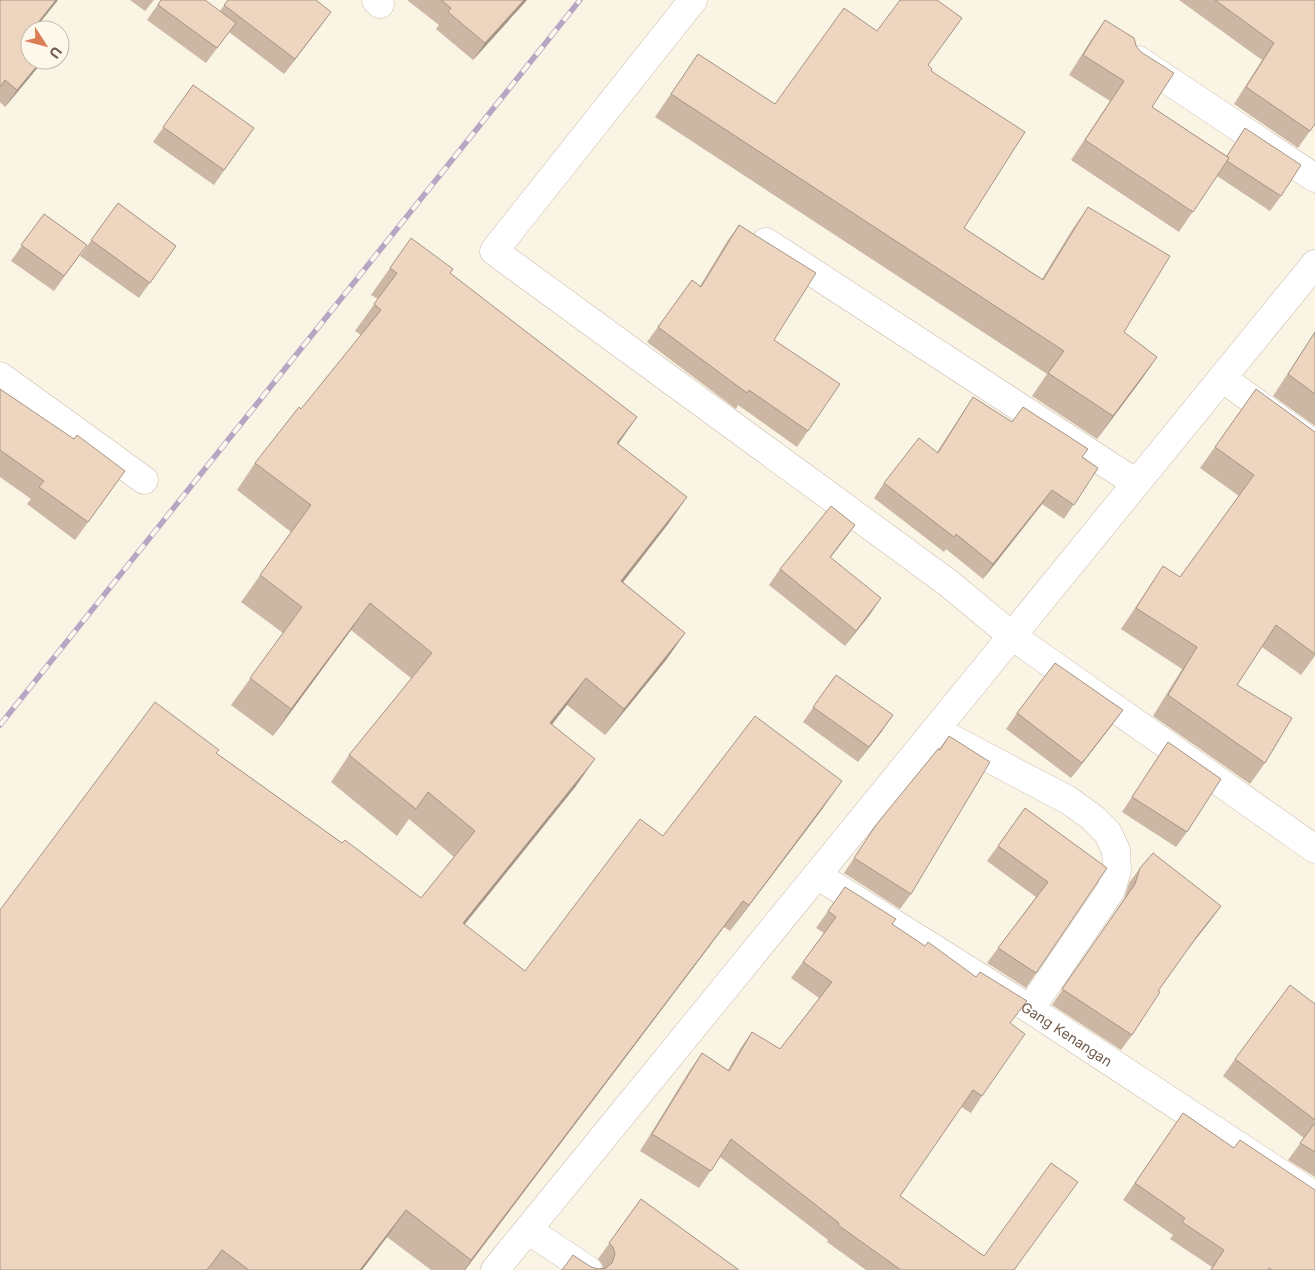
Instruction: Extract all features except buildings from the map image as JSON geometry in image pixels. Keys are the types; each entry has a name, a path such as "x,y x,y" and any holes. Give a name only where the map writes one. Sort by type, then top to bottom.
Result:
{"street":[{"path":"693,0 494,251 947,582 1012,636 1315,849"},
{"path":"1136,59 1315,178"},
{"path":"766,242 1136,483"},
{"path":"496,1270 1315,264"},
{"path":"0,376 144,480"},
{"path":"1222,378 1315,445"},
{"path":"935,730 1068,800 1094,818 1108,833 1116,851 1117,870 1111,890 1030,1010"},
{"name":"Gang Kenangan","path":"817,875 1030,1010 1315,1196"},
{"path":"528,1230 588,1270"}],"railway":[{"path":"0,725 580,0"}]}
